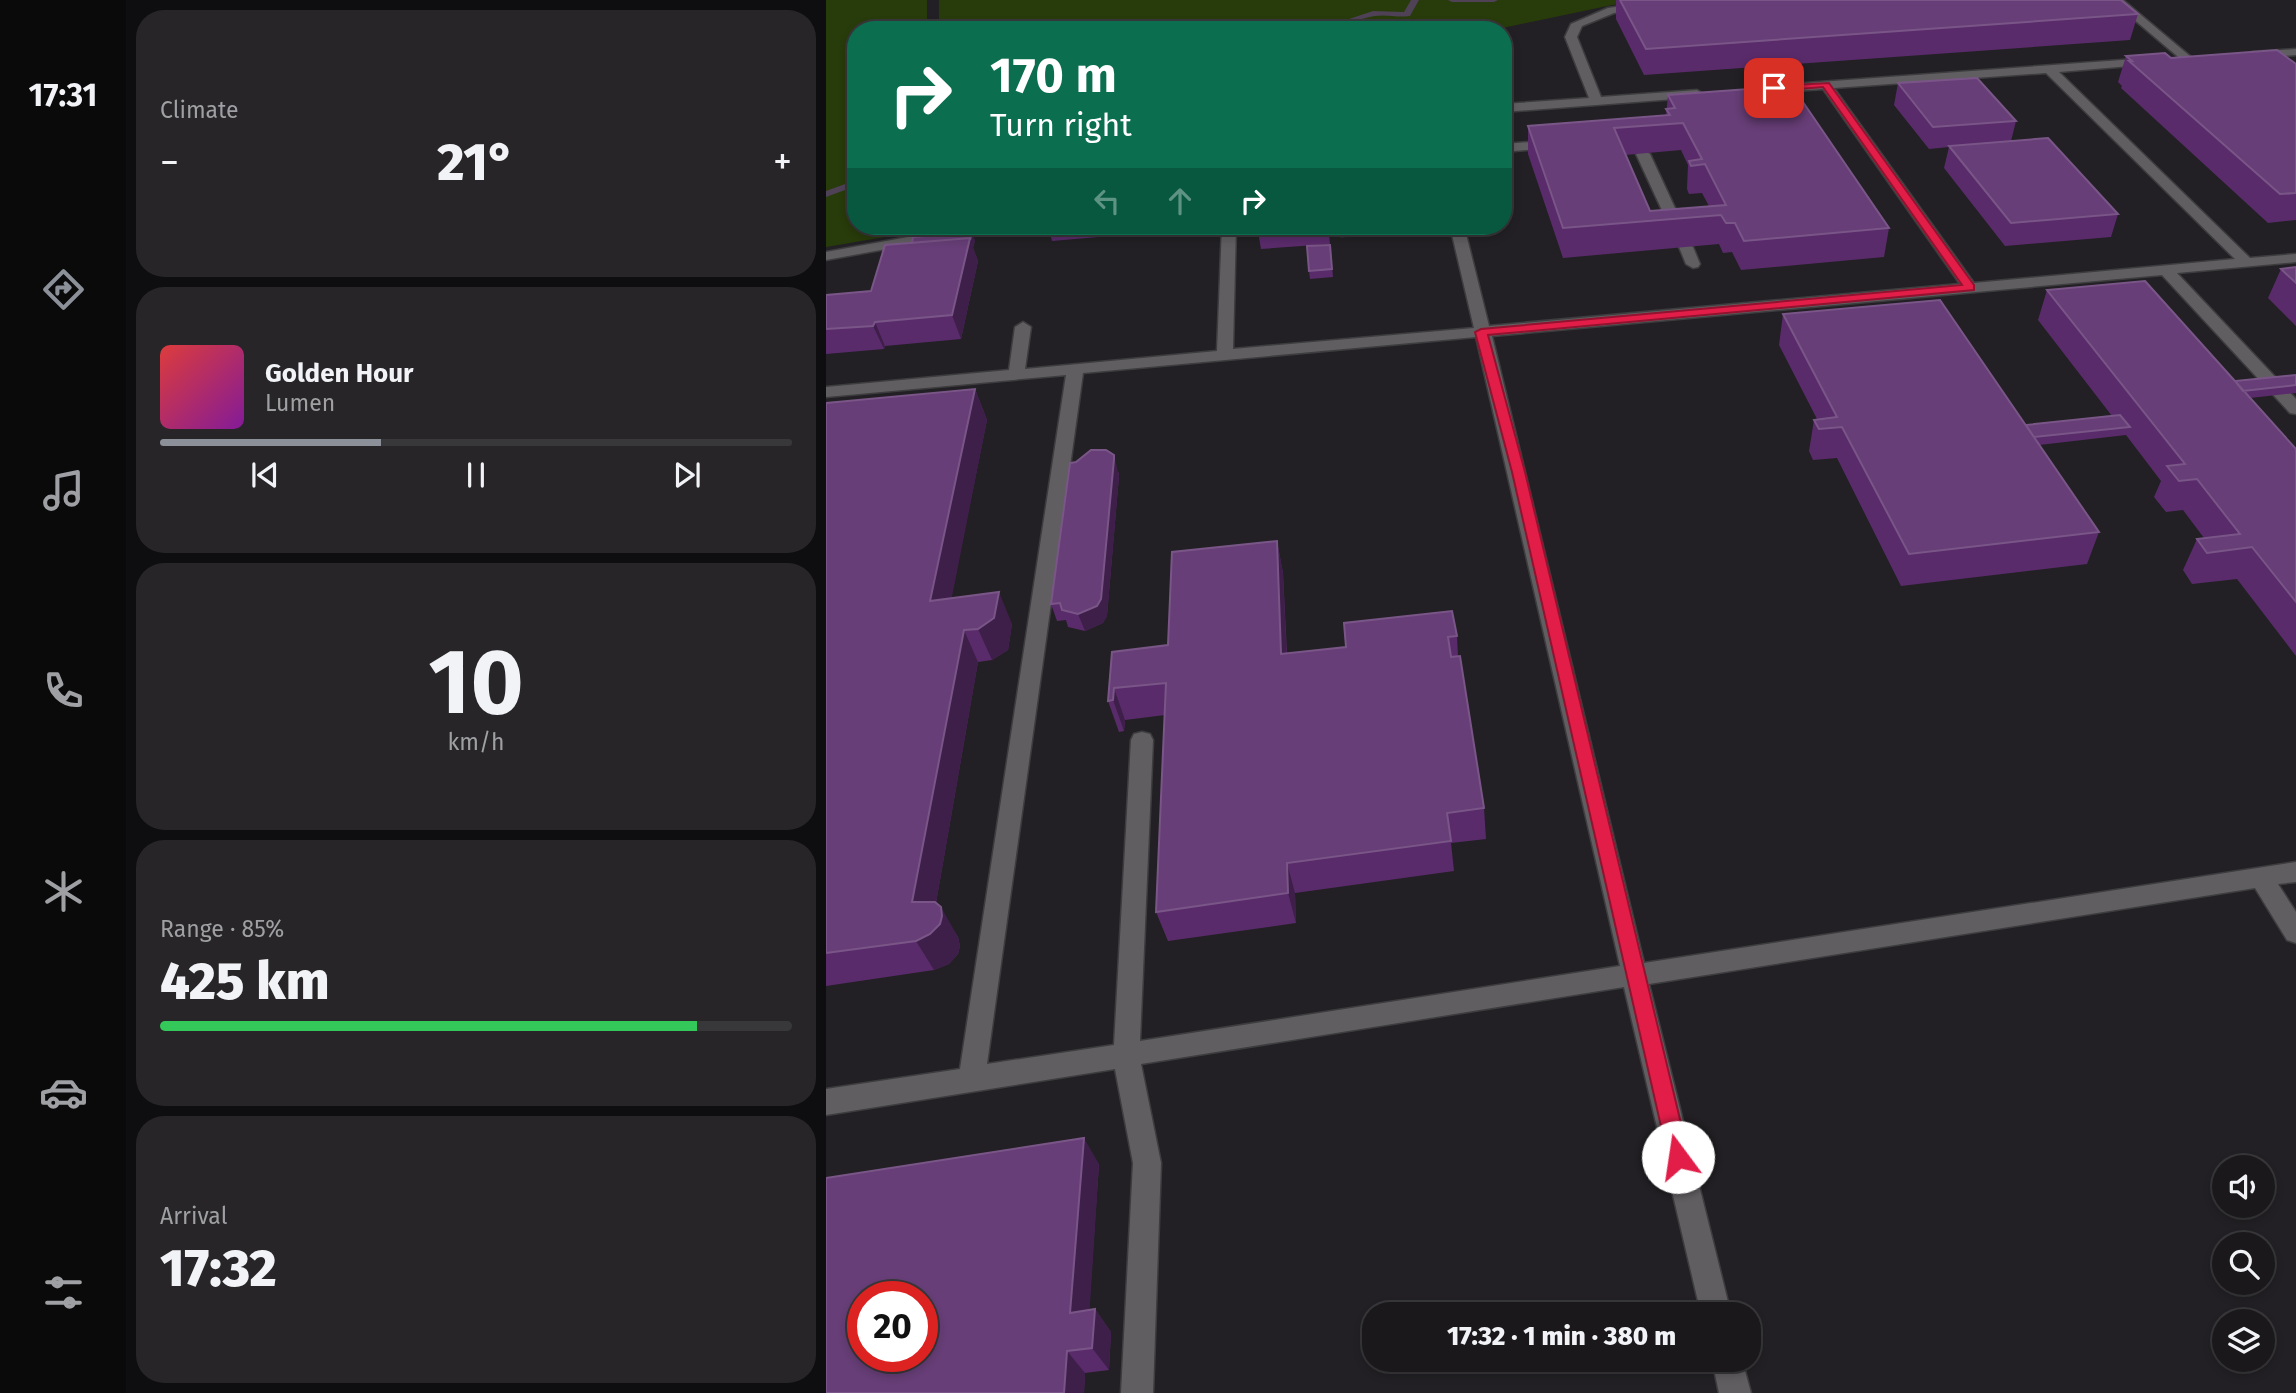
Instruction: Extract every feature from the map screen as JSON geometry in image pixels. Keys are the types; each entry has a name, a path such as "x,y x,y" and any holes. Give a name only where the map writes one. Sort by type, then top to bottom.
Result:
{"lane":[{"path":"2116,0 2193,59 2173,60"},
{"path":"1597,102 1571,37 1577,24 1612,10 1660,5"},
{"path":"2238,56 2294,53"},
{"path":"1756,90 2159,61"},
{"path":"2049,69 2247,263"},
{"path":"1826,85 1970,288"},
{"path":"1512,107 1597,102 1620,106 1715,93"},
{"path":"1512,147 1571,143"},
{"path":"1643,154 1693,264"},
{"path":"826,256 941,235"},
{"path":"1225,355 1229,235"},
{"path":"1459,235 1481,332 1518,472 1634,975 1713,1302"},
{"path":"826,392 2296,258"},
{"path":"2165,269 2296,409"},
{"path":"1016,375 1023,327"},
{"path":"972,1080 1075,369"},
{"path":"1138,1393 1147,1163 1126,1056 1142,740"},
{"path":"826,1102 2296,872"},
{"path":"2261,877 2296,933"},
{"path":"1730,1372 1735,1393"}],"green space":[{"path":"826,0 927,0 927,21 847,21 847,235 896,235 826,247"},
{"path":"939,0 1685,0 1612,5 1512,26 1512,21 939,21"}],"building":[{"path":"1620,0 2121,0 2138,14 1646,49"},
{"path":"2277,50 2296,64 2296,193 2280,194 2126,56 2165,53 2171,58"},
{"path":"1977,78 2016,121 1933,127 1898,83"},
{"path":"1792,86 1889,228 1744,241 1735,223 1726,223 1721,215 1563,228 1528,126 1670,115 1666,109 1675,108 1668,95","holes":["1683,123 1702,159 1689,161 1691,166 1705,164 1726,205 1650,211 1614,128"]},
{"path":"2048,138 2118,214 2011,223 1949,146"},
{"path":"971,235 970,240 912,243 913,237"},
{"path":"970,238 952,315 875,322 873,326 826,329 826,295 871,291 885,245"},
{"path":"1330,245 1332,269 1309,271 1307,246"},
{"path":"2296,267 2296,283 2281,269"},
{"path":"2145,281 2296,449 2296,602 2252,547 2207,553 2197,539 2240,534 2197,479 2179,481 2167,466 2185,464 2047,290"},
{"path":"1940,300 2099,532 1909,554 1842,427 1819,429 1814,420 1837,417 1783,314"},
{"path":"2296,375 2296,385 2243,391 2235,381"},
{"path":"975,389 930,601 999,592 994,618 978,629 964,630 912,902 935,902 941,907 940,924 930,934 916,941 826,953 826,403"},
{"path":"2120,415 2130,427 2034,437 2026,425"},
{"path":"1091,450 1106,450 1114,455 1114,459 1101,599 1097,606 1078,614 1062,610 1060,603 1051,604 1070,463 1076,462"},
{"path":"1277,541 1281,654 1346,647 1344,623 1452,611 1457,636 1448,637 1451,657 1460,656 1484,808 1447,813 1451,841 1287,863 1288,893 1156,912 1166,683 1114,688 1113,700 1108,701 1112,652 1168,645 1172,552"},
{"path":"1084,1138 1070,1313 1095,1309 1092,1348 1067,1351 1064,1393 826,1393 826,1178"}],"waterway":[{"path":"1350,21 1378,13 1407,14 1415,0"},
{"path":"1452,0 1494,0"},
{"path":"826,194 847,186"}],"route":[{"path":"1678,1157 1548,596 1481,332 1970,288 1826,85 1774,88"}]}
